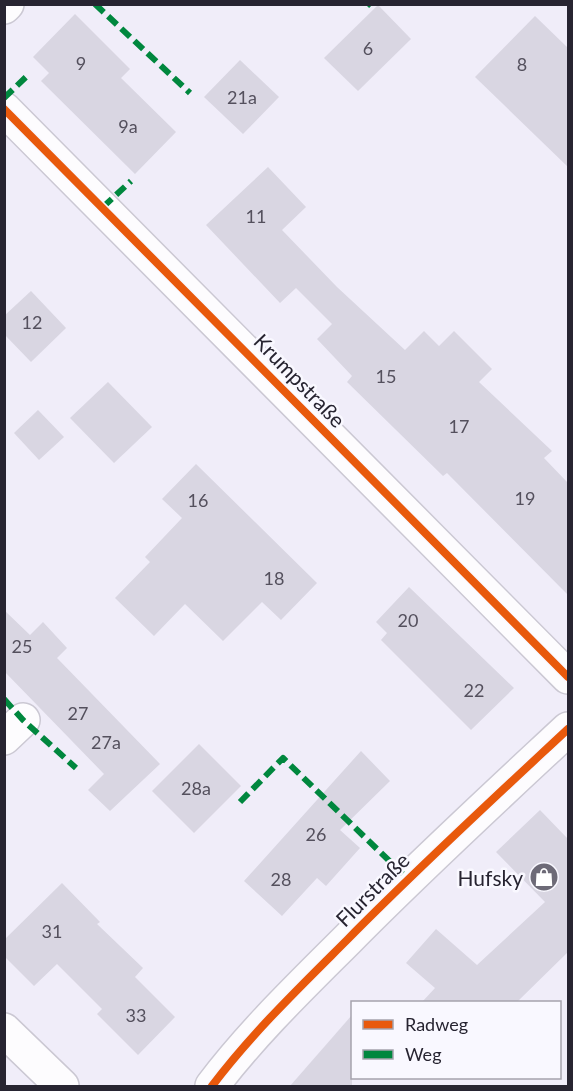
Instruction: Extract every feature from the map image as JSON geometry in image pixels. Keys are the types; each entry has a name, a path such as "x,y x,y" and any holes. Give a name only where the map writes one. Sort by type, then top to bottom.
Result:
{"street":[{"name":"Krumpstraße","path":"4,109 176,278 353,462 568,677"},
{"name":"Flurstraße","path":"212,1086 295,991 426,861 568,729"},
{"path":"4,1030 62,1086"}],"building":[{"path":"378,5 411,39 358,91 324,58"},
{"path":"75,14 130,69 121,78 176,132 135,174 41,81 49,73 33,57"},
{"path":"535,16 568,48 568,167 475,77"},
{"path":"240,60 279,97 243,134 204,97"},
{"path":"268,167 306,207 282,230 337,287 405,350 424,331 439,346 454,331 492,369 479,382 552,451 544,458 568,483 568,595 447,473 443,476 347,382 352,376 317,339 332,324 296,288 280,303 206,225"},
{"path":"31,291 66,328 31,362 4,334 4,316"},
{"path":"108,382 152,427 114,463 70,418"},
{"path":"38,410 64,437 39,460 14,433"},
{"path":"196,464 317,583 281,620 262,602 223,641 185,604 154,636 115,598 150,562 145,557 182,518 162,499"},
{"path":"409,587 514,688 471,730 381,640 387,633 376,622"},
{"path":"4,610 30,635 43,622 67,648 57,658 160,764 110,811 88,790 104,774 4,671"},
{"path":"199,744 241,786 194,833 152,791"},
{"path":"361,751 390,781 340,830 360,848 326,886 317,878 282,916 244,881"},
{"path":"540,810 568,839 568,952 518,1001 423,1001 435,988 406,963 436,929 477,965 545,902 496,852"},
{"path":"62,883 100,922 97,924 143,968 135,977 175,1017 138,1055 97,1014 102,1009 57,964 34,986 4,956 4,940"},
{"path":"351,1016 352,1086 290,1086"}],"marked path":[{"path":"95,4 190,93"},
{"path":"4,98 26,77"},
{"path":"103,207 131,181"},
{"path":"4,699 23,720 76,768"},
{"path":"240,802 283,758 408,879"}],"cycle path":[{"path":"4,109 568,677"},
{"path":"212,1086 260,1029 313,974 429,859 568,729"}],"place":[{"name":"Hufsky","path":"544,877"}]}
